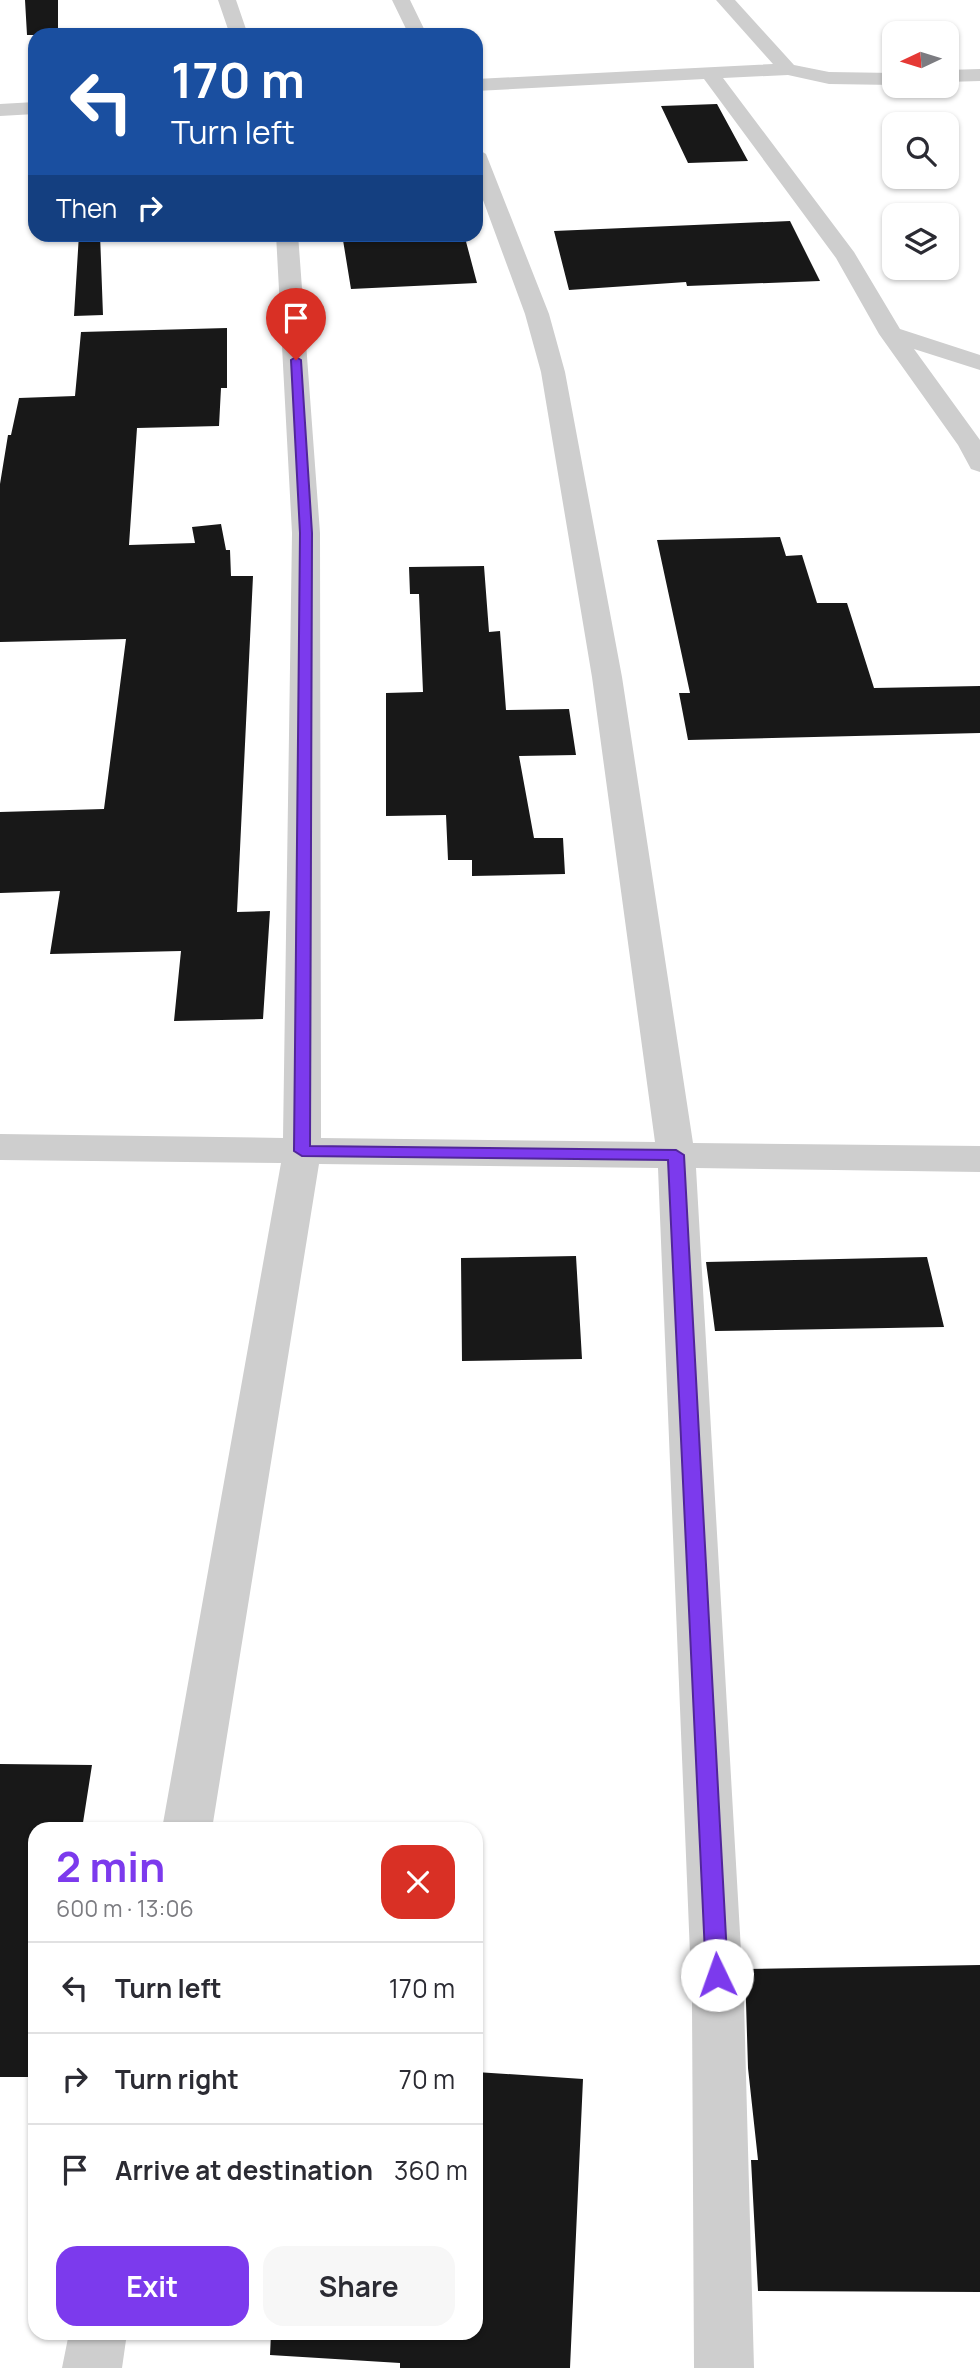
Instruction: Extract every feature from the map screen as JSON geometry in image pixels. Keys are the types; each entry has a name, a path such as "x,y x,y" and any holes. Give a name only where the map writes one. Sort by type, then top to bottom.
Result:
{"street":[{"path":"227,0 237,28"},
{"path":"401,0 415,28"},
{"path":"725,0 788,69"},
{"path":"483,85 788,69 829,78 882,79"},
{"path":"709,72 846,257 891,334 971,445 980,464"},
{"path":"959,76 980,75"},
{"path":"0,110 28,108"},
{"path":"483,172 537,314 553,372 607,677 676,1155 718,2003 724,2368"},
{"path":"188,1822 302,1151 306,533 288,242"},
{"path":"891,334 980,363"},
{"path":"0,1147 980,1159"},
{"path":"92,2368 97,2340"}],"building":[{"path":"25,0 58,0 58,28 28,28 27,35"},
{"path":"717,104 748,161 688,163 661,106"},
{"path":"790,221 820,281 687,286 686,282 569,290 554,231"},
{"path":"79,242 100,242 103,315 74,316"},
{"path":"343,242 466,242 477,283 351,289"},
{"path":"227,328 227,388 221,388 219,426 137,428 129,545 195,543 192,527 221,524 226,550 230,550 231,576 253,576 237,912 270,911 263,1019 174,1021 181,951 50,954 60,891 0,893 0,812 104,809 126,639 0,642 0,484 8,435 11,435 19,398 75,396 81,332"},
{"path":"780,537 786,556 802,555 817,603 847,603 874,688 980,686 980,733 688,740 679,693 690,693 657,540"},
{"path":"484,566 489,632 500,631 506,710 569,709 576,755 519,756 534,838 563,838 565,874 472,876 472,860 448,860 446,815 386,816 386,693 423,692 419,594 410,594 409,567"},
{"path":"576,1256 582,1359 462,1361 461,1258"},
{"path":"927,1257 944,1327 715,1331 706,1262"},
{"path":"0,1764 92,1765 83,1822 28,1822 28,2077 0,2077"},
{"path":"980,1965 980,2292 758,2291 751,2160 758,2160 748,2068 745,1969"},
{"path":"483,2072 583,2079 570,2368 400,2368 400,2363 270,2355 271,2340 483,2340"}],"route":[{"path":"296,360 306,533 302,1151 676,1155 717,1975"}]}
